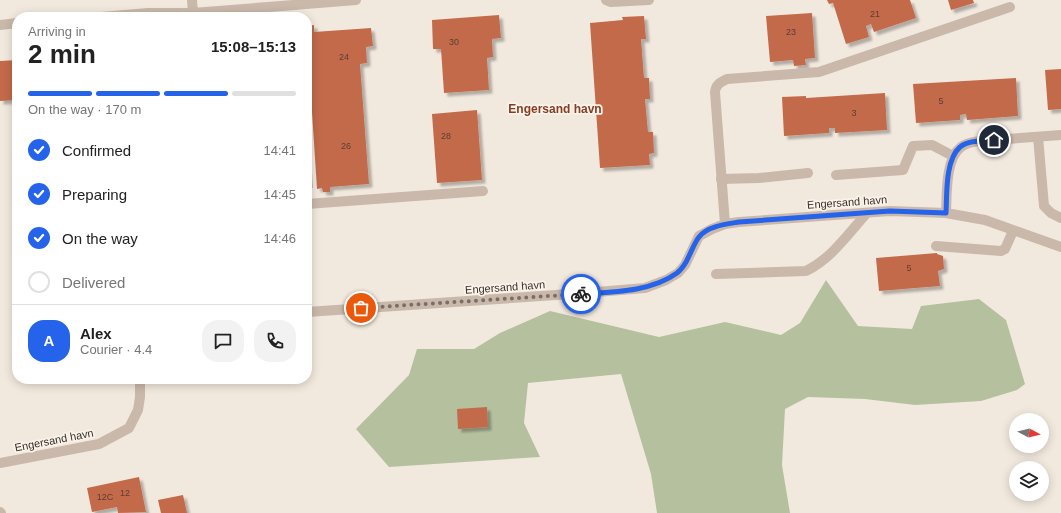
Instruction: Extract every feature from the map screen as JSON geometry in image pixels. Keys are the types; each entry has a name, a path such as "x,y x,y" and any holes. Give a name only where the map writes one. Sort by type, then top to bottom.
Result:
{"street":[{"path":"192,0 193,12"},
{"path":"226,12 356,0"},
{"path":"606,0 611,2 649,0"},
{"path":"725,224 715,92 718,84 727,79 819,72 1010,7"},
{"path":"0,25 12,24"},
{"path":"946,213 947,187 953,156 961,147 979,141 1061,135"},
{"path":"1038,137 1044,206 1051,213 1061,218"},
{"path":"836,175 904,170 913,146 932,145 953,156"},
{"path":"721,179 759,178 808,173"},
{"path":"312,204 483,191"},
{"name":"Engersand havn","path":"312,312 645,288 666,280 678,273 685,265 699,236 725,224 739,222 890,211 946,213 985,220 1061,247"},
{"path":"716,274 806,272 818,265 827,257 867,213"},
{"path":"936,246 1001,252 1006,249 1013,231"},
{"name":"Engersand havn","path":"0,463 99,444 129,428 138,410 140,384"}],"green space":[{"path":"826,280 858,326 912,329 921,306 979,299 1006,320 1025,384 1017,390 981,401 915,405 865,399 808,397 785,409 782,465 790,513 657,513 651,474 621,374 528,383 524,423 540,457 389,467 356,429 409,375 417,349 474,349 500,333 550,311 659,337 725,322 781,335 800,323"}],"building":[{"path":"827,0 910,0 916,18 874,32 871,24 866,26 869,37 846,44 833,3 829,4"},
{"path":"948,0 973,0 974,3 951,10"},
{"path":"812,13 815,58 805,59 806,65 794,66 793,60 770,62 766,16"},
{"path":"499,15 501,38 492,39 493,57 487,58 489,90 444,93 441,49 433,49 432,20"},
{"path":"644,16 646,39 641,39 644,78 649,78 650,99 645,99 648,132 653,132 654,153 649,154 650,165 600,168 590,23 623,20 622,17"},
{"path":"312,25 314,25 314,32 371,28 373,46 366,47 367,63 360,64 369,184 330,187 330,192 323,192 322,188 317,189 312,112"},
{"path":"12,60 12,100 0,101 0,61"},
{"path":"1061,69 1061,109 1048,110 1045,70"},
{"path":"1016,78 1018,116 967,120 966,114 960,115 960,120 916,123 913,84"},
{"path":"885,93 887,130 835,133 835,128 829,128 829,133 784,136 782,97 806,96 806,98"},
{"path":"477,110 482,180 437,183 432,114"},
{"path":"937,253 943,256 944,269 938,271 940,286 879,291 876,258"},
{"path":"487,407 488,427 458,429 457,409"},
{"path":"139,477 146,512 118,513 117,507 92,512 87,488"},
{"path":"183,495 187,513 161,513 158,500"}],"way so far":[{"path":"361,308 581,294"}],"district":[{"name":"Engersand havn","path":"555,109"}],"route":[{"path":"581,294 645,288 666,280 678,273 685,265 699,236 725,224 890,211 946,213 947,187 953,156 961,147 967,144 979,141 994,140"}]}
